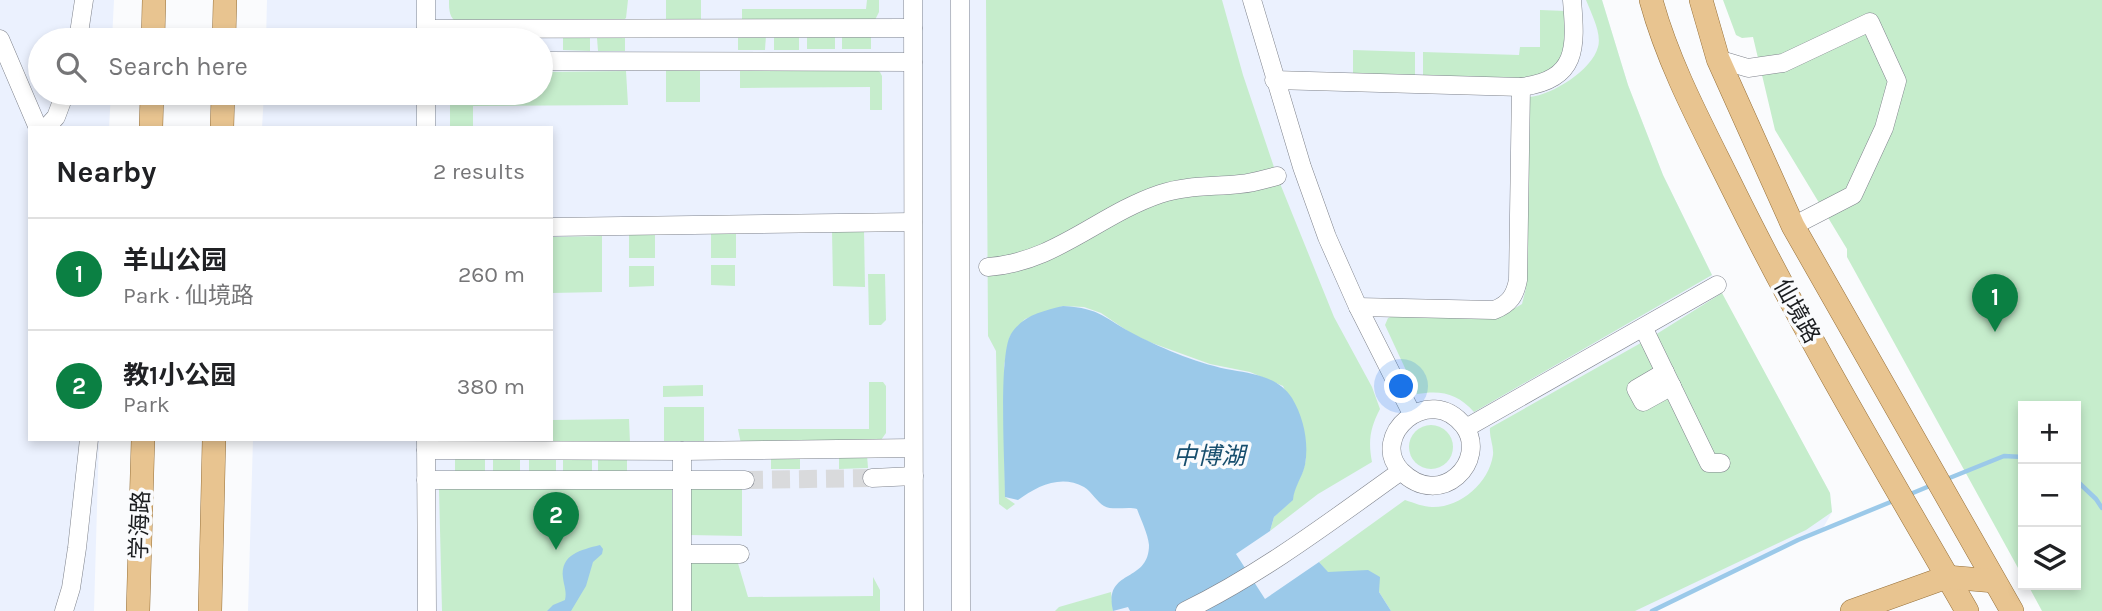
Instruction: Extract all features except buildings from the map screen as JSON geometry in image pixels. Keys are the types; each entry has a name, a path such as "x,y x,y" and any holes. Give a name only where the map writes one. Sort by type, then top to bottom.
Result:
{"main road":[{"path":"153,28 154,0"},
{"path":"224,28 225,0"},
{"name":"仙境路","path":"1651,0 1657,21 1699,122 1765,254 1968,611"},
{"name":"仙境路","path":"1701,0 1718,59 1793,226 2012,611"},
{"path":"151,126 152,105"},
{"path":"222,126 223,105"},
{"name":"学海路","path":"138,611 143,441"},
{"path":"210,611 214,441"},
{"path":"1852,611 1947,577 1994,581"},
{"path":"1968,611 1994,581"}],"street":[{"path":"80,28 84,0"},
{"path":"426,0 426,28"},
{"path":"913,0 914,611"},
{"path":"960,0 961,611"},
{"path":"1252,0 1274,80 1328,237 1358,307 1412,414"},
{"path":"1274,80 1521,87 1543,82 1566,68 1572,55 1575,41 1572,0"},
{"path":"1718,59 1748,68 1783,63 1870,22 1897,81 1884,128 1853,195 1793,226"},
{"path":"553,33 913,28"},
{"path":"0,38 28,104"},
{"path":"553,61 913,62"},
{"path":"1358,307 1494,310 1504,306 1515,295 1518,280 1521,87"},
{"path":"28,105 37,126"},
{"path":"48,126 56,117 60,105"},
{"path":"426,105 426,126"},
{"path":"988,267 1027,261 1047,253 1113,215 1161,193 1190,186 1243,184 1277,176"},
{"path":"553,227 913,222"},
{"path":"1466,428 1717,285"},
{"path":"1644,329 1709,463 1721,463"},
{"path":"1432,409 1451,414 1466,428 1471,448 1466,467 1451,482 1432,487 1412,482 1398,467 1392,448 1398,428 1412,414 1432,409"},
{"path":"64,611 78,548 89,441"},
{"path":"427,611 426,445 682,451 913,448"},
{"path":"682,451 682,611"},
{"path":"1185,611 1237,584 1401,471"},
{"path":"872,478 914,476"},
{"path":"426,480 745,480"},
{"path":"683,554 740,554"}],"shaded area":[{"path":"0,0 114,0 113,28 28,28 28,105 110,105 109,126 28,126 28,441 99,441 94,611 0,611"},
{"path":"267,0 1602,0 1628,85 1663,175 1717,285 1830,493 1832,512 1822,530 1652,611 248,611 253,441 553,441 553,126 262,126 263,105 553,105 553,28 266,28"}],"green space":[{"path":"449,0 628,0 626,18 621,22 458,24 450,13"},
{"path":"666,0 701,0 701,21 666,21"},
{"path":"867,0 879,0 879,12 875,20 742,23 742,9 866,9"},
{"path":"986,0 1222,0 1243,75 1277,176 1334,317 1372,387 1380,409 1371,435 1372,462 1318,494 1270,531 1274,517 1292,500 1305,464 1306,453 1303,433 1283,386 1250,372 1210,364 1152,343 1132,334 1101,313 1084,307 1063,306 1025,319 1010,336 1004,366 1005,497 1015,504 1007,510 999,504 996,351 988,336"},
{"path":"1586,0 1602,0 1628,85 1663,175 1712,275 1474,412 1448,394 1417,394 1385,325 1388,318 1395,315 1503,315 1522,304 1526,288 1530,97 1549,92 1570,80 1594,56 1599,36"},
{"path":"1723,0 2102,0 2102,611 2042,611 2031,590 2081,590 2081,401 2018,401 2018,568 1847,257 1847,249 1775,130 1753,37 1742,38 1736,35"},
{"path":"1540,10 1566,11 1572,32 1556,68 1536,78 1513,80 1423,77 1423,52 1519,55 1520,47 1540,47"},
{"path":"738,35 766,35 765,50 738,50"},
{"path":"774,35 799,35 799,50 774,50"},
{"path":"807,35 835,36 835,49 807,49"},
{"path":"842,36 871,36 871,49 842,49"},
{"path":"563,38 590,38 590,51 563,50"},
{"path":"597,38 625,38 625,51 598,51"},
{"path":"1353,50 1415,52 1415,76 1353,75"},
{"path":"875,69 882,76 882,110 870,110 870,87 740,88 740,70"},
{"path":"666,70 700,70 700,102 666,102"},
{"path":"626,71 628,105 473,106 473,126 450,126 450,105 553,105 553,72"},
{"path":"864,230 865,287 833,286 832,231"},
{"path":"711,234 736,234 736,258 711,258"},
{"path":"629,235 655,235 655,258 629,258"},
{"path":"602,236 602,292 553,293 553,237"},
{"path":"711,265 735,265 735,286 711,285"},
{"path":"629,266 654,266 654,286 629,287"},
{"path":"868,274 885,274 886,320 881,325 869,325"},
{"path":"1722,293 1830,493 1832,512 1806,530 1635,611 1391,611 1379,592 1328,573 1319,562 1405,500 1422,506 1442,506 1472,492 1486,475 1493,455 1490,428 1655,335"},
{"path":"869,382 883,382 886,386 886,433 881,440 741,444 738,429 869,429"},
{"path":"703,385 703,396 663,397 663,386"},
{"path":"664,407 704,407 704,441 664,441"},
{"path":"629,419 630,443 462,441 553,441 553,420"},
{"path":"1431,425 1440,426 1447,431 1452,438 1452,456 1447,463 1440,468 1431,469 1422,468 1415,463 1410,456 1409,447 1410,438 1415,431 1422,426"},
{"path":"867,455 868,468 839,469 839,456"},
{"path":"771,456 800,456 800,469 771,469"},
{"path":"455,458 485,458 485,473 455,474"},
{"path":"493,458 520,458 520,473 493,473"},
{"path":"529,458 556,458 556,474 529,474"},
{"path":"563,459 592,459 592,474 563,474"},
{"path":"598,459 627,459 627,475 598,475"},
{"path":"742,486 742,536 689,535 690,487"},
{"path":"672,488 673,611 442,611 439,489"},
{"path":"690,560 737,560 748,597 873,596 873,577 880,590 880,611 691,611"},
{"path":"1111,592 1113,611 1055,611 1059,607"}],"water":[{"name":"中博湖","path":"1063,306 1095,312 1170,351 1220,368 1249,373 1280,385 1292,398 1300,414 1306,448 1304,470 1293,500 1274,517 1270,531 1236,554 1265,599 1319,562 1328,572 1368,570 1380,577 1379,592 1391,611 1130,611 1128,607 1113,611 1114,588 1142,566 1147,557 1149,545 1137,509 1108,507 1101,504 1084,487 1067,482 1041,486 1018,500 1005,497 1003,387 1007,346 1011,334 1021,322"},
{"path":"600,545 602,554 593,562 586,586 571,611 547,611 565,600 563,570 568,558 579,551"}],"waterway":[{"path":"1947,479 2004,456 2018,457"},
{"path":"1908,495 1932,485"},
{"path":"2081,485 2102,508"},
{"path":"1652,611 1798,540 1893,501"}],"tunnel":[{"path":"745,480 872,478"}],"place":[{"name":"羊山公园","path":"1995,332"},
{"name":"教1小公园","path":"556,550"}]}
